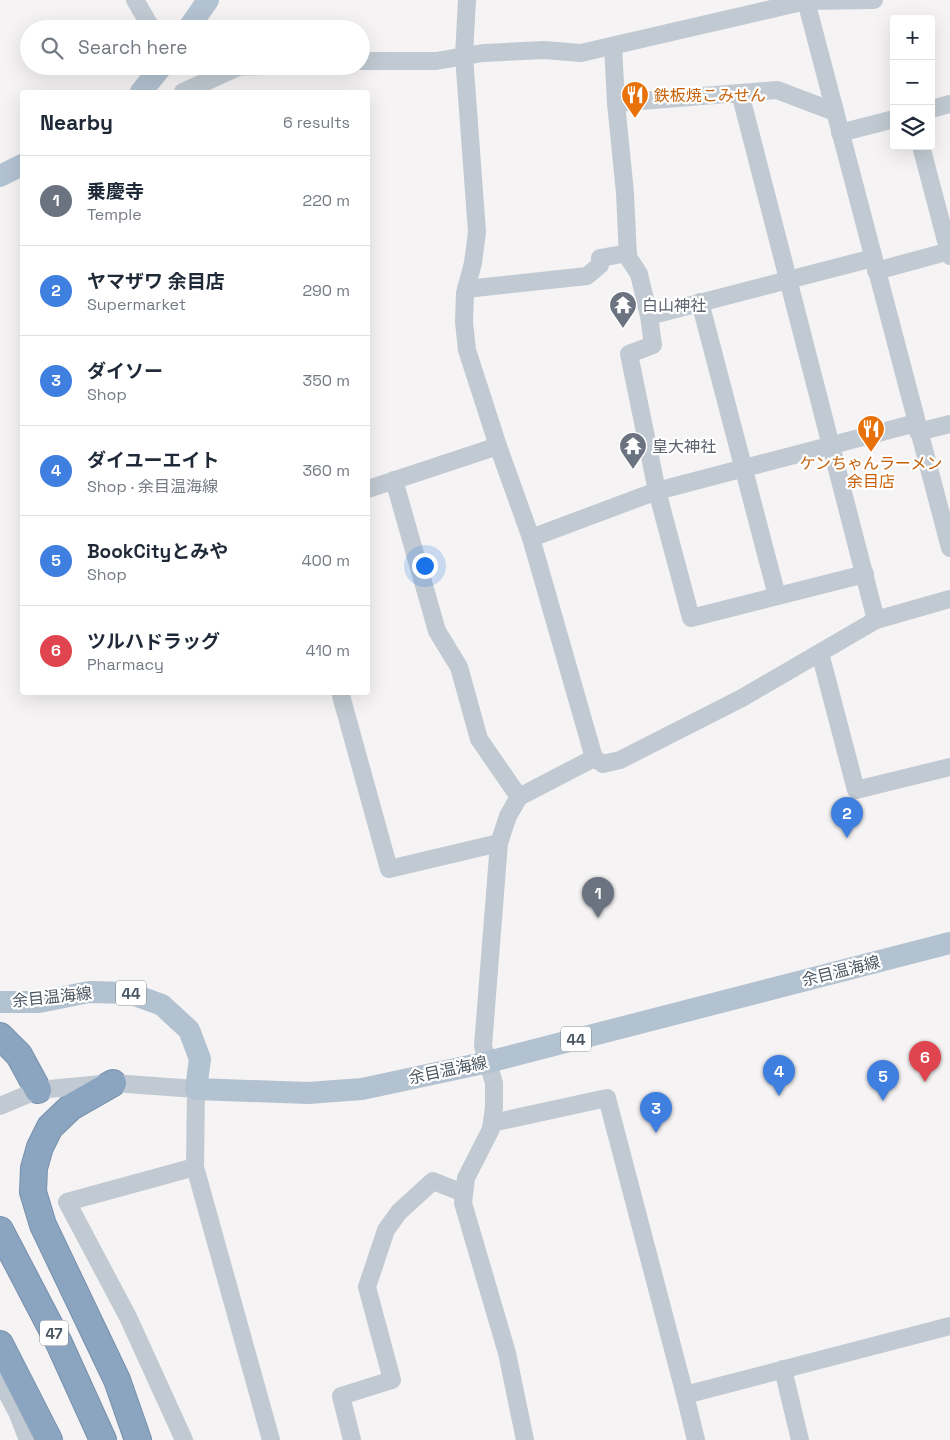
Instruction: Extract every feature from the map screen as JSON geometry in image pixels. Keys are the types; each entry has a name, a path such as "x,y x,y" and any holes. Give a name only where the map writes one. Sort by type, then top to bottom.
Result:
{"highway":[{"path":"0,1036 19,1056 38,1090"},
{"path":"113,1083 71,1107 50,1127 40,1147 34,1168 33,1192 43,1225 117,1380 138,1440"},
{"name":"47","path":"0,1230 59,1343 103,1440"},
{"name":"47","path":"0,1253 48,1347 90,1440"},
{"path":"0,1344 50,1440"}],"main road":[{"path":"194,20 208,0"},
{"path":"142,90 154,75"},
{"path":"0,176 20,166"},
{"name":"余目温海線","path":"0,1002 39,1002 89,992 129,993 162,1005 189,1030 200,1059 196,1090 308,1093 362,1089 488,1062 950,943"}],"street":[{"path":"135,0 147,20"},
{"path":"467,0 464,56 477,232 473,263 466,289 464,322 467,350 498,446 531,538 594,758 604,764 620,760 742,698 876,620 950,599"},
{"path":"370,61 436,61 464,56 544,50 581,53 798,2 874,0"},
{"path":"798,2 835,112 950,548"},
{"path":"613,46 628,253 640,274 653,345 629,354 657,492 691,618 865,574"},
{"path":"187,90 221,75"},
{"path":"616,102 778,90 835,112"},
{"path":"740,93 832,443 876,620"},
{"path":"935,108 950,104"},
{"path":"840,133 890,120"},
{"path":"649,316 788,279 950,253 921,150"},
{"path":"466,289 587,276 600,266 600,258 628,253"},
{"path":"700,302 777,596"},
{"path":"531,538 657,492 832,443 950,424"},
{"path":"370,488 498,446"},
{"path":"394,480 437,631 459,667 479,739 519,797"},
{"path":"820,653 856,790 950,768"},
{"path":"341,695 390,869 499,843"},
{"path":"525,1440 507,1353 463,1204 463,1193 466,1178 491,1129 492,1122 494,1083 482,1046 499,843 508,816 519,797 594,758"},
{"path":"0,1106 38,1090 113,1083 196,1090 195,1167 270,1440"},
{"path":"492,1122 608,1098 696,1440"},
{"path":"184,1440 128,1317 66,1202 195,1167"},
{"path":"352,1440 340,1396 392,1380 367,1287 386,1230 399,1212 433,1181 463,1193"},
{"path":"685,1395 950,1326"},
{"path":"784,1369 800,1440"},
{"path":"0,1380 17,1412 28,1440"}],"place":[{"name":"鉄板焼こみせん","path":"635,119"},
{"name":"白山神社","path":"623,329"},
{"name":"ケンちゃんラーメン 余目店","path":"871,453"},
{"name":"皇大神社","path":"633,470"},
{"name":"ヤマザワ 余目店","path":"847,838"},
{"name":"乗慶寺","path":"598,918"},
{"name":"ツルハドラッグ","path":"925,1082"},
{"name":"ダイユーエイト","path":"779,1096"},
{"name":"BookCityとみや","path":"883,1101"},
{"name":"ダイソー","path":"656,1133"}]}
